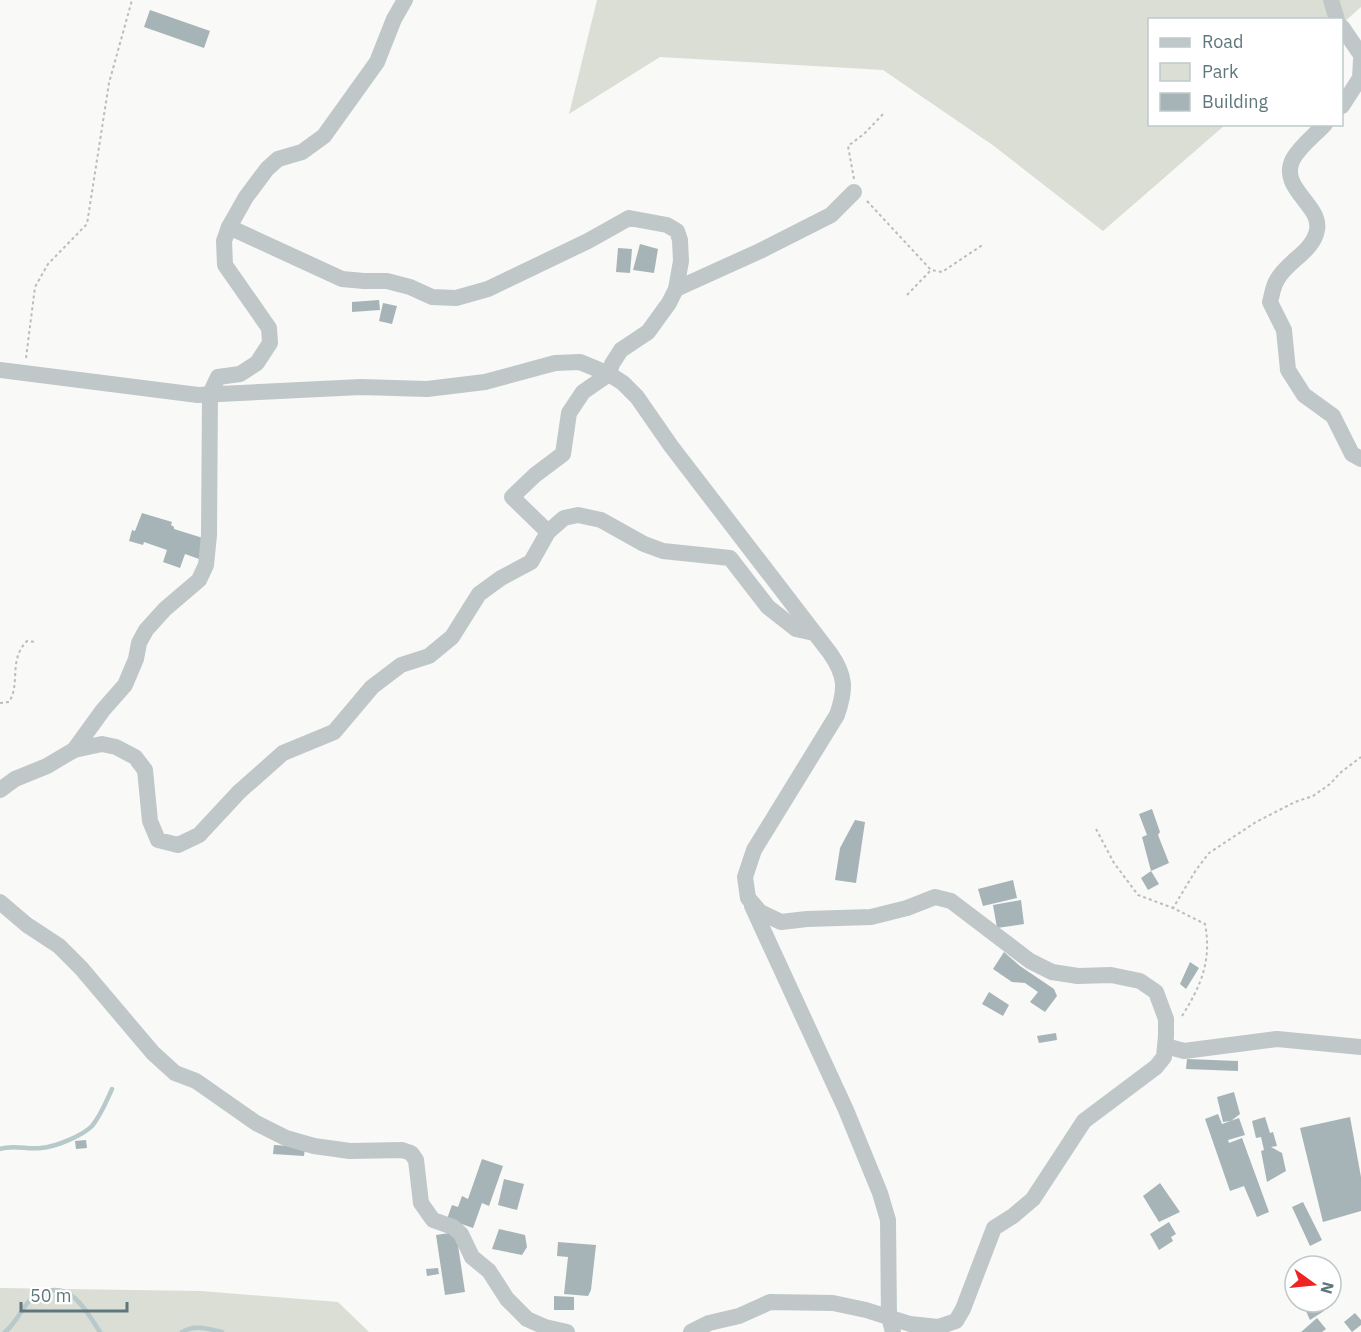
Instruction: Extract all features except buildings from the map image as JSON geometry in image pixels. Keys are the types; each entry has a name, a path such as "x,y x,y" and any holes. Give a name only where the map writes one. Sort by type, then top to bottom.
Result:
{"street":[{"path":"74,750 103,710 125,686 146,630 165,609 199,580 206,565 209,535 210,394 218,377 240,374 257,363 270,343 269,328 225,265 224,241 229,226 246,197 278,159 302,152 324,136 377,62 394,18 405,0"},
{"path":"1331,0 1336,18"},
{"path":"1343,30 1361,58 1360,78 1343,103"},
{"path":"1322,126 1292,160 1291,180 1315,214 1318,229 1308,248 1277,279 1270,302 1284,330 1288,370 1304,395 1333,416 1353,454 1361,459"},
{"path":"676,289 831,215 854,192"},
{"path":"229,226 342,279 387,281 410,287 432,297 456,298 498,284 588,241 629,218 667,225 677,231 681,261 676,289 659,319 648,332 621,350 609,374 583,392 569,413 563,454 535,475 512,497 548,532"},
{"path":"0,370 210,394 361,387 427,389 485,382 555,363 580,362 609,374 623,383 637,397 671,446 838,664 843,678 844,696 837,715 754,850 745,877 748,898 841,1100 880,1193 888,1220 891,1324"},
{"path":"0,790 15,779 47,766 74,750 102,744 116,747 135,757 145,770 150,821 159,840 178,846 199,835 239,792 283,753 334,732 372,687 400,665 429,656 452,637 478,594 501,578 531,562 548,532 564,518 578,516 601,520 644,544 663,551 730,558 768,607 796,629 814,633"},
{"path":"691,1332 709,1323 739,1316 770,1302 833,1303 891,1324 938,1327 956,1321 963,1309 994,1228 1033,1199 1084,1122 1156,1067 1164,1057 1166,1019 1155,992 1140,981 1111,975 1078,976 1052,972 1030,961 951,901 934,897 907,908 871,917 780,922 760,912 748,898"},
{"path":"0,902 27,925 59,946 81,968 153,1053 175,1073 196,1082 256,1123 286,1138 314,1146 350,1151 392,1149 411,1153 416,1160 421,1203 434,1220 453,1227 461,1234 472,1257 489,1271 507,1299 527,1319 545,1327 567,1332"},
{"path":"1166,1041 1184,1051 1277,1039 1361,1047"}],"path":[{"path":"25,372 26,346 35,287 48,264 87,224 107,93 132,0"},
{"path":"885,112 864,134 848,146 854,177 854,192 864,198 931,270 942,272 984,243"},
{"path":"907,295 931,270"},
{"path":"0,703 9,702 14,694 17,657 23,645 27,641 34,642"},
{"path":"1173,908 1209,853 1256,822 1294,802 1312,796 1330,784 1361,757"},
{"path":"1096,829 1114,863 1138,895 1173,908 1204,924 1208,938 1203,978 1166,1041"}],"green space":[{"path":"597,0 1361,0 1361,7 1343,23 1343,18 1148,18 1148,126 1224,126 1103,231 994,146 883,70 660,57 569,114"},
{"path":"0,1288 201,1291 338,1302 369,1332 0,1332"}],"waterway":[{"path":"0,1149 47,1147 75,1137 92,1126 112,1089"},
{"path":"5,1332 35,1295 54,1290 63,1291 78,1301 100,1332"},
{"path":"182,1332 197,1328 222,1332"}]}
